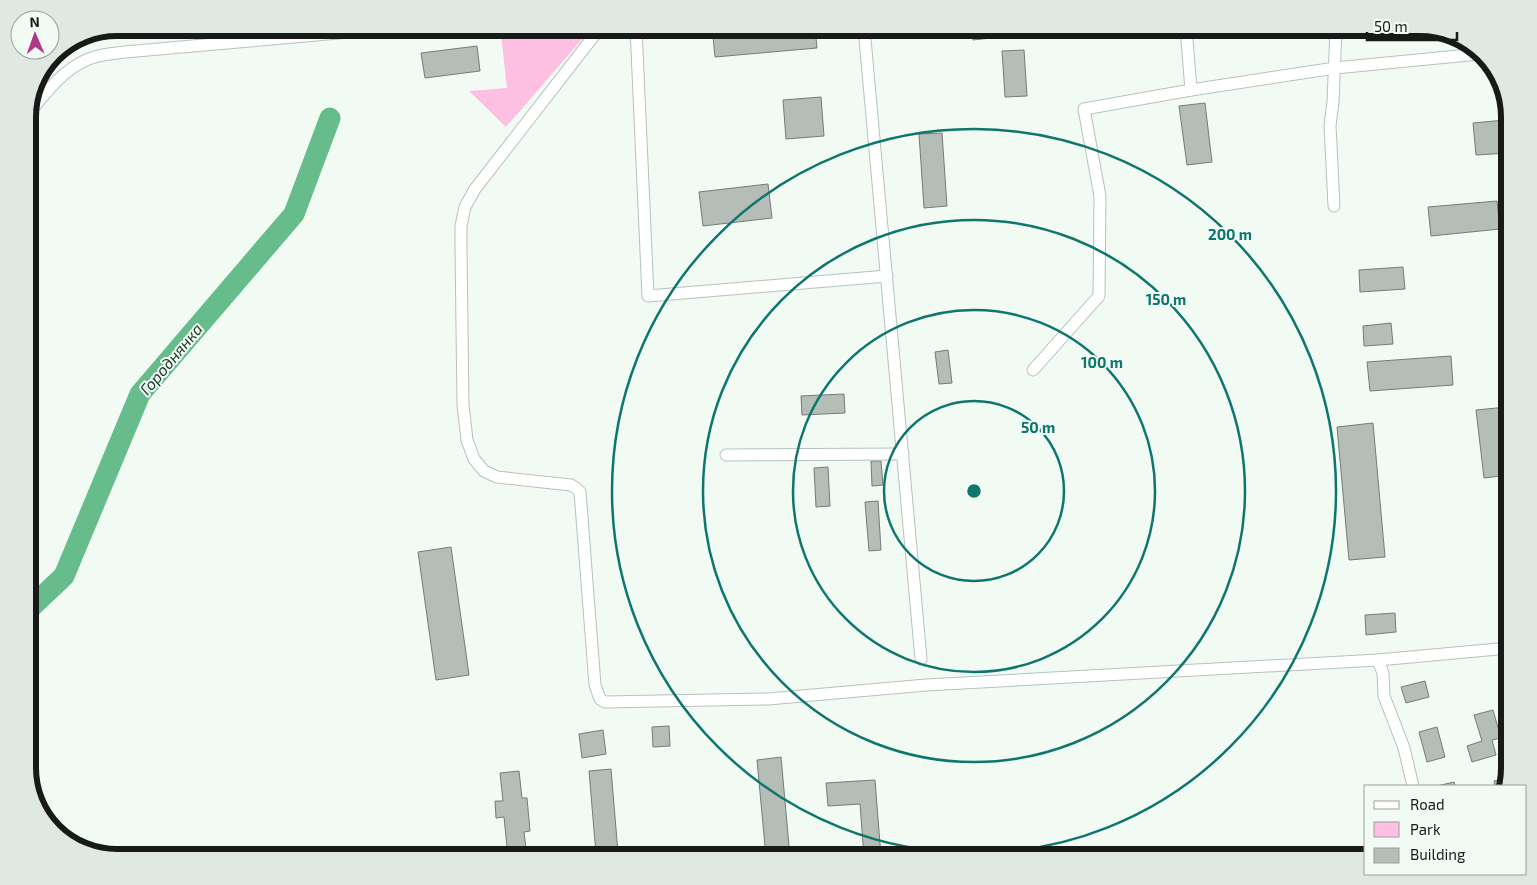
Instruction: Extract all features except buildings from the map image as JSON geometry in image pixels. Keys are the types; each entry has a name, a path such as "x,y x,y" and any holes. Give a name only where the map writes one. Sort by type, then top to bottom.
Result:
{"street":[{"path":"38,102 62,74 97,56 305,36"},
{"path":"594,36 475,189 465,207 461,226 461,248 463,405 466,440 474,459 484,471 497,477 571,485 580,492 595,685 600,699 605,702 768,699 936,685 1378,660 1501,649"},
{"path":"636,36 648,296 886,276"},
{"path":"865,36 921,659"},
{"path":"1187,36 1191,90"},
{"path":"1334,206 1330,125 1336,36"},
{"path":"1033,370 1099,296 1100,196 1084,109 1191,90 1335,68 1471,55"},
{"path":"726,455 903,454"},
{"path":"1378,660 1383,673 1384,696 1404,748 1413,785"}],"green space":[{"path":"501,36 585,36 506,127 469,91 507,88"}],"waterway":[{"name":"Городнянка","path":"36,602 64,576 140,394 294,214 330,118"}]}
